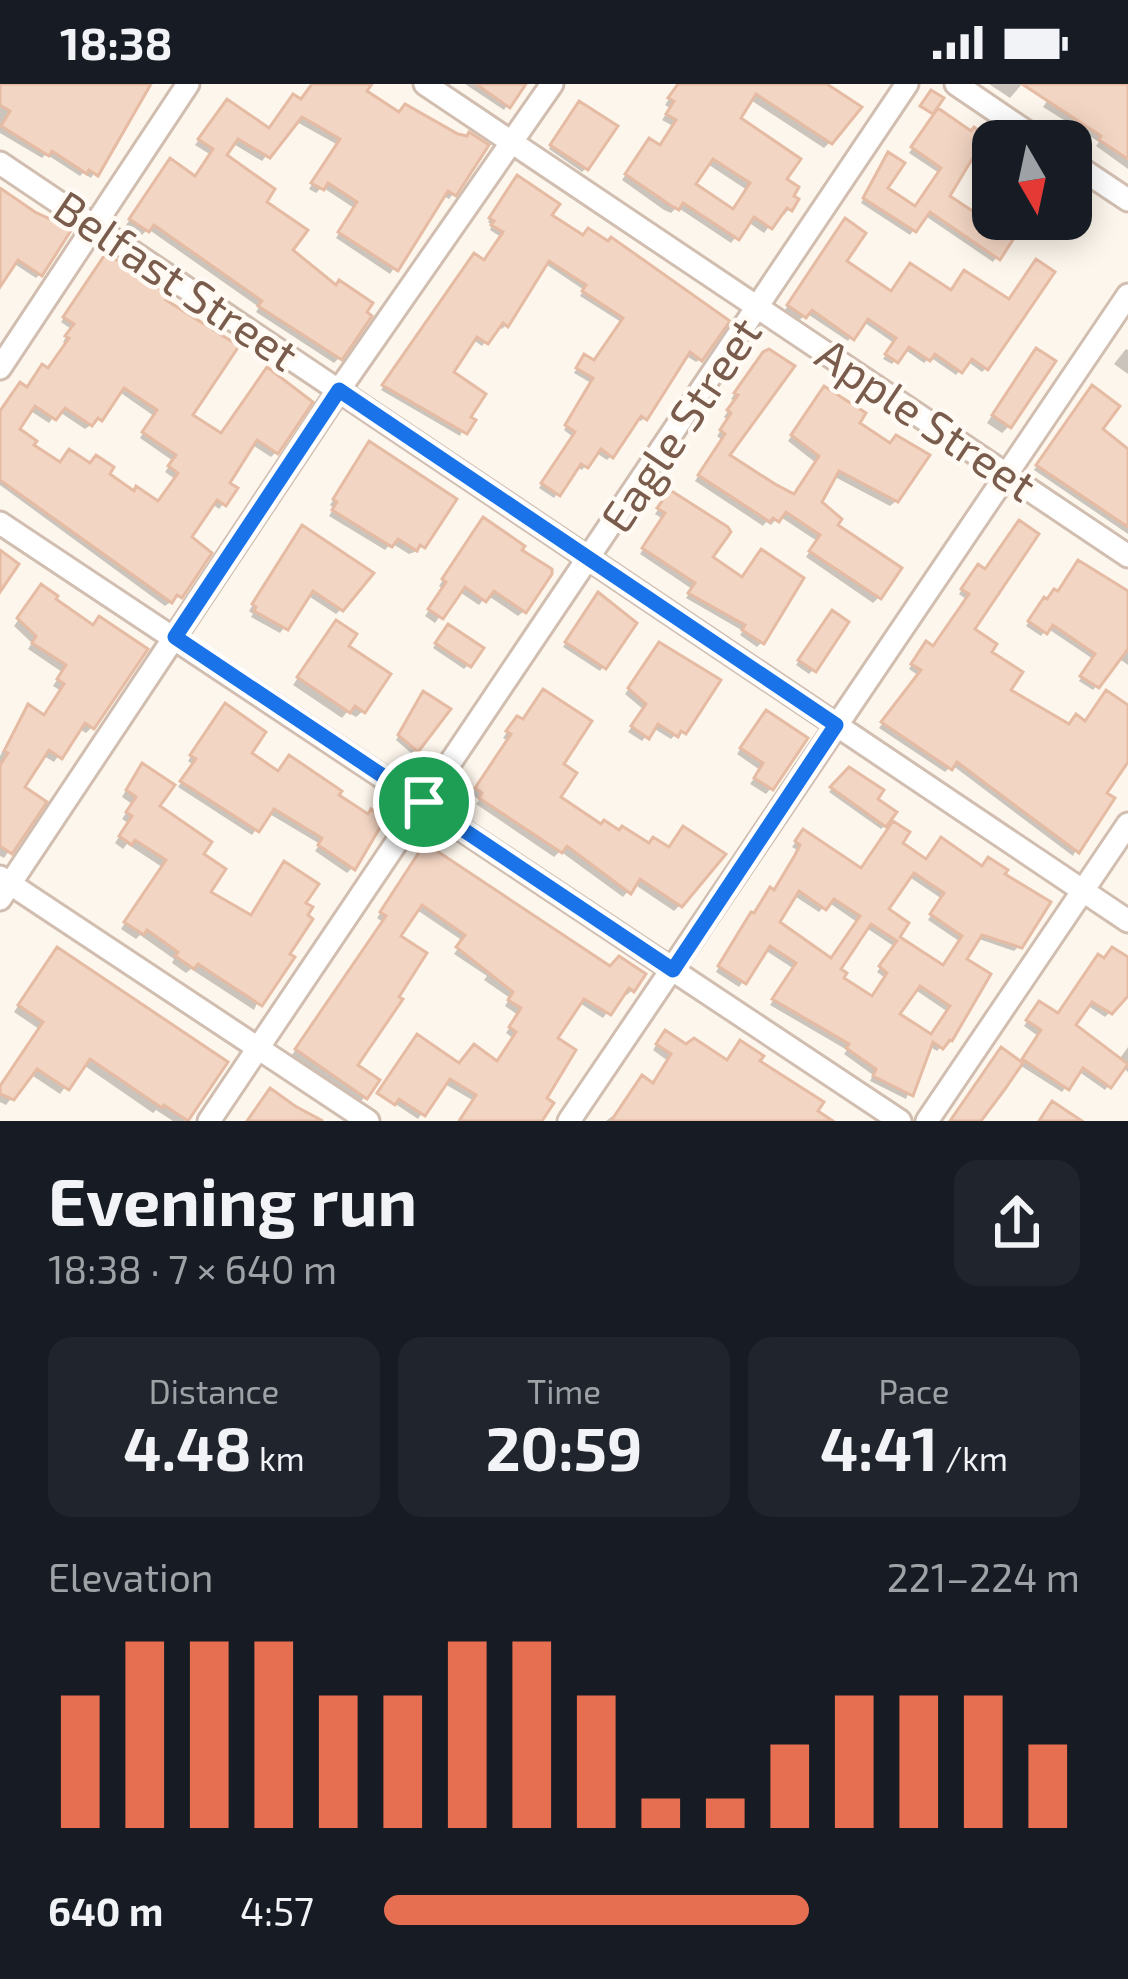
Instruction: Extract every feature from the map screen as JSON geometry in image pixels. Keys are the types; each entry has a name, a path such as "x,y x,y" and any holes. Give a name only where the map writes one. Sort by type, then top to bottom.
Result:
{"street":[{"path":"0,368 188,84"},
{"name":"Apple Street","path":"425,84 1128,556"},
{"path":"368,1121 3,886 552,84"},
{"name":"Eagle Street","path":"209,1121 908,84"},
{"path":"956,84 1009,120"},
{"name":"Belfast Street","path":"0,163 1128,921"},
{"path":"1092,176 1128,200"},
{"path":"569,1121 1128,295"},
{"path":"0,523 900,1121"},
{"path":"927,1121 1128,824"}],"building":[{"path":"0,84 151,84 98,176 52,151 49,156 1,126 10,111 0,105"},
{"path":"312,84 372,84 367,91 399,112 405,104 458,134 469,132 489,145 456,196 448,191 398,271 338,232 357,202 328,183 324,190 311,183 340,139 302,117 270,158 238,139 227,155 275,189 267,202 308,230 293,250 336,285 339,280 373,303 367,312 372,316 342,360 258,306 262,301 154,225 149,232 129,219 170,158 195,176 213,149 198,139 227,99 269,128 293,94 301,99"},
{"path":"476,84 526,84 510,108"},
{"path":"678,84 827,84 862,107 832,144 756,94 741,118 801,159 787,179 799,187 794,196 799,199 772,229 754,217 739,240 683,203 679,210 670,205 625,174 649,138 660,145 676,120 666,114 674,101 668,98","holes":["713,159 750,183 733,209 696,184"]},
{"path":"1022,84 1128,84 1128,159 1099,140 1092,120 1077,120"},
{"path":"931,90 944,98 933,114 920,106"},
{"path":"579,101 618,126 588,170 550,145"},
{"path":"938,108 972,130 972,159 950,196 972,211 972,240 1013,240 1000,260 930,212 916,232 863,198 888,152 905,163 888,188 915,206 941,168 911,147"},
{"path":"517,175 560,204 552,215 583,235 588,228 608,241 611,237 730,321 702,361 690,352 647,420 641,416 613,458 601,449 588,468 581,464 560,496 541,483 575,432 565,425 593,378 576,368 584,354 594,360 623,318 582,291 586,285 549,261 508,327 503,323 488,344 477,337 454,372 486,394 471,417 476,420 467,434 382,385 474,253 484,260 503,232 489,218"},
{"path":"0,188 72,229 42,276 18,260 0,287"},
{"path":"845,218 866,233 847,261 891,291 910,263 951,290 964,270 1009,299 1036,259 1055,272 988,370 972,359 962,373 935,354 930,361 909,347 898,363 885,354 896,338 868,319 854,340 812,310 806,318 787,305"},
{"path":"106,253 169,295 166,300 239,346 193,415 221,433 267,367 313,402 278,454 257,440 230,483 238,488 226,506 217,500 192,537 212,553 182,598 177,595 172,603 0,480 0,411 20,382 27,387 69,338 65,336 74,324 63,317","holes":["124,388 157,410 142,432 176,455 168,466 178,473 158,501 110,474 114,467 96,455 90,463 69,449 60,462 20,429 35,406 56,420 65,408 92,426 98,418 102,421"]},
{"path":"1036,348 1056,361 1011,428 992,415"},
{"path":"769,349 795,366 730,455 794,494 819,456 791,435 824,386 866,413 860,423 890,443 896,435 930,455 898,502 839,471 822,502 842,519 838,525 902,568 881,599 809,551 820,535 786,512 779,522 773,518 770,522 698,475 725,434 720,430 738,395 734,393"},
{"path":"1092,385 1120,406 1103,429 1128,449 1128,527 1036,465"},
{"path":"369,441 457,499 425,548 420,545 417,551 398,539 392,547 332,510 337,502 333,499"},
{"path":"670,490 728,527 731,532 713,557 742,577 761,549 804,578 764,644 742,630 745,625 688,593 695,583 642,548 665,513 657,508"},
{"path":"483,517 525,546 522,550 552,569 552,574 526,613 494,591 486,602 465,587 443,619 428,609"},
{"path":"1019,520 1039,534 975,629 997,644 992,652 1023,672 1011,690 1069,724 1076,714 1085,721 1106,690 1128,705 1128,762 1107,793 1115,798 1079,853 957,762 952,770 881,722 921,670 911,664 926,641 933,646 969,594 961,589 978,564 985,569"},
{"path":"302,525 374,573 343,611 313,591 288,630 254,611 252,604"},
{"path":"0,550 19,564 0,592"},
{"path":"1078,560 1128,591 1128,649 1099,688 1080,676 1095,654 1053,625 1047,634 1028,621 1044,597 1058,591"},
{"path":"41,584 93,625 99,616 148,649 94,729 85,723 62,759 49,750 25,787 47,802 12,854 0,846 0,765 8,753 4,751 28,704 44,715 64,684 57,679 66,665 32,643 36,636 17,618"},
{"path":"598,592 637,623 606,669 565,642"},
{"path":"832,610 849,622 816,672 798,660"},
{"path":"336,620 357,634 349,646 391,674 365,713 355,706 350,713 297,677"},
{"path":"448,624 484,648 471,667 435,643"},
{"path":"659,642 721,680 686,734 681,731 678,737 658,724 649,739 631,726 646,704 628,688"},
{"path":"543,689 592,721 564,764 577,773 561,797 601,824 604,820 619,830 622,826 649,843 653,837 669,847 683,826 726,854 682,907 640,879 631,894 567,846 562,853 479,798 482,793 475,788 511,734 506,731 517,716 523,719"},
{"path":"423,691 451,709 418,752 398,735"},
{"path":"225,703 266,732 252,753 278,771 289,755 342,791 339,795 385,819 355,870 318,845 322,838 274,809 259,832 180,781 196,759 190,755"},
{"path":"766,710 808,738 773,790 754,778 763,763 740,748"},
{"path":"142,763 175,785 160,806 212,842 204,854 226,869 211,892 251,915 284,861 319,884 306,903 313,907 308,915 313,919 290,954 295,957 262,1006 198,964 194,969 147,930 144,935 124,922 166,860 135,840 132,845 119,836 132,816 126,812 136,797 126,790"},
{"path":"849,767 884,790 878,799 897,812 886,827 830,787"},
{"path":"893,821 910,832 903,843 926,859 941,837 982,866 988,857 1008,870 1005,874 1051,902 1022,948 982,935 967,959 991,974 952,1041 943,1049 933,1042 913,1096 873,1076 876,1069 846,1048 849,1044 772,999 796,963 770,946 746,984 718,966 751,912 770,887 774,890 800,845 795,841 803,829 861,868","holes":["914,873 944,893 930,914 962,936 943,965 900,937 909,923 889,909","799,891 826,910 834,899 860,916 831,958 780,922","871,924 897,941 879,966 887,973 872,996 844,978 847,973 841,969","920,986 950,1006 931,1034 900,1014"]},
{"path":"425,843 610,966 619,956 646,974 634,992 629,988 611,1015 584,999 558,1038 576,1050 547,1098 554,1103 542,1121 459,1121 476,1095 450,1079 425,1116 399,1099 395,1105 377,1093 417,1034 459,1063 474,1044 497,1061 516,1032 509,1027 521,1008 508,1000 513,992 456,947 465,935 422,905 401,936 427,953 399,997 403,999 358,1065 380,1080 367,1099 295,1049 386,916 380,912"},
{"path":"57,947 228,1062 188,1121 90,1059 69,1090 37,1069 14,1100 0,1094 0,1086 43,1022 18,1005"},
{"path":"1112,947 1128,957 1128,996 1112,1014 1092,1002 1076,1025 1128,1064 1111,1088 1083,1068 1069,1090 1022,1059 1041,1030 1026,1020 1039,1001 1058,1013 1098,954 1104,958"},
{"path":"665,1030 686,1044 694,1038 727,1060 740,1040 764,1056 760,1061 824,1102 818,1111 833,1121 611,1121 642,1075 653,1083 671,1054 656,1044"},
{"path":"1001,1047 1023,1063 981,1121 950,1121"},
{"path":"270,1088 295,1106 323,1121 247,1121"},
{"path":"1052,1101 1082,1121 1039,1121"}],"route":[{"path":"339,390 836,725 673,970 424,802 175,637 339,390"}]}
